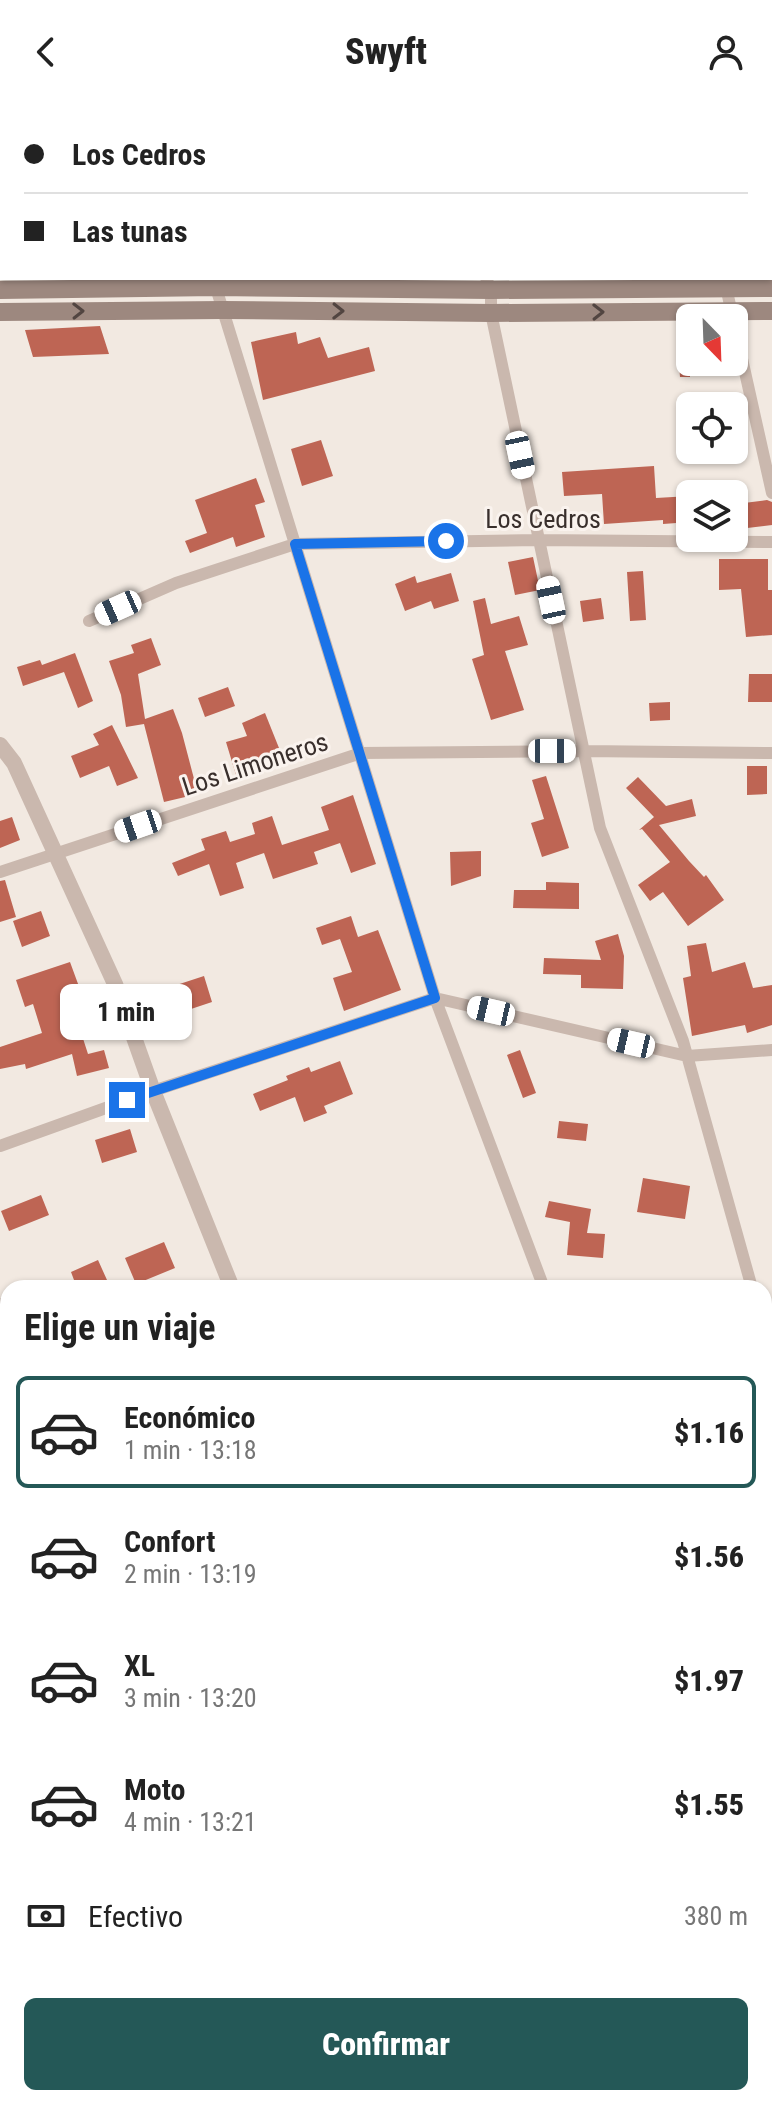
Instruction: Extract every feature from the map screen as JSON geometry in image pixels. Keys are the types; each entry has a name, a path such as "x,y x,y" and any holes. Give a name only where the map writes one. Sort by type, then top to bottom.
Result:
{"main road":[{"path":"0,290 215,282 726,283 772,288"},
{"path":"748,310 772,311"},
{"path":"0,312 676,311"}],"street":[{"path":"215,282 435,998 541,1280"},
{"path":"726,283 731,304"},
{"path":"488,284 491,313 537,540 600,828 687,1056 750,1280"},
{"path":"747,376 772,493"},
{"name":"Los Cedros","path":"89,621 176,583 295,544 537,540 772,542"},
{"path":"0,745 14,763 115,984 153,1091 229,1280"},
{"name":"Los Limoneros","path":"0,872 361,753 772,753"},
{"path":"0,1146 153,1091 435,998 687,1056 772,1050"}],"building":[{"path":"100,326 109,354 33,357 25,330"},
{"path":"296,332 298,344 320,337 328,358 369,347 375,371 263,400 251,342"},
{"path":"321,440 333,476 302,486 291,449"},
{"path":"654,466 656,498 676,497 676,523 663,524 663,520 604,524 602,494 564,496 562,472"},
{"path":"256,478 265,502 255,505 265,537 236,547 233,537 190,553 185,541 207,533 195,500"},
{"path":"748,502 772,502 772,525 748,528"},
{"path":"533,557 540,590 515,595 508,562"},
{"path":"719,559 768,559 772,635 746,637 741,589 719,590"},
{"path":"643,571 646,620 630,621 627,572"},
{"path":"451,573 459,601 434,609 431,601 405,611 395,584 415,576 417,583"},
{"path":"485,598 491,624 519,616 528,645 505,651 524,710 491,720 472,659 484,655 473,601"},
{"path":"601,598 604,619 583,622 580,601"},
{"path":"151,638 161,665 138,674 145,719 173,709 198,794 164,802 144,724 126,727 121,695 109,661 134,653 131,645"},
{"path":"75,653 93,701 78,708 64,672 23,686 17,667 40,660 42,665"},
{"path":"749,674 772,674 772,702 748,702"},
{"path":"228,687 235,706 205,717 198,698"},
{"path":"670,702 670,720 650,721 649,703"},
{"path":"265,713 281,753 251,765 253,770 236,775 226,742 247,736 242,723"},
{"path":"112,725 138,778 117,786 109,766 80,778 71,756 99,745 93,734"},
{"path":"747,766 767,766 767,794 747,795"},
{"path":"546,776 569,848 542,857 531,823 544,819 532,780"},
{"path":"638,777 666,806 692,799 696,816 659,825 704,877 706,875 724,900 688,926 663,892 650,901 638,885 670,862 642,829 639,830 654,817 626,788"},
{"path":"353,795 376,864 351,873 340,843 314,852 318,864 273,879 264,853 236,863 244,888 220,896 209,864 178,876 172,863 205,850 201,839 226,831 230,842 255,834 252,823 272,816 282,845 329,830 321,807"},
{"path":"12,817 20,840 0,848 0,821"},
{"path":"481,851 481,876 451,886 450,852"},
{"path":"5,880 16,917 0,922 0,881"},
{"path":"546,882 579,883 579,909 513,908 514,890 546,890"},
{"path":"41,911 50,936 22,947 13,921"},
{"path":"351,916 358,937 378,930 401,990 344,1011 333,978 352,972 340,939 322,945 316,928"},
{"path":"618,934 624,956 623,989 581,988 581,975 543,974 544,958 601,960 595,941"},
{"path":"706,943 712,972 745,962 753,988 772,985 772,1025 747,1033 745,1025 692,1036 683,978 691,976 687,946"},
{"path":"70,962 81,992 92,987 101,1010 77,1020 88,1054 104,1050 109,1068 77,1076 72,1054 26,1069 25,1064 0,1069 0,1047 42,1033 33,1004 25,1007 16,980"},
{"path":"204,976 212,1002 158,1020 149,994"},
{"path":"520,1050 536,1093 523,1098 507,1055"},
{"path":"340,1061 353,1094 324,1106 327,1113 304,1122 295,1097 260,1111 253,1094 288,1080 286,1076 309,1067 311,1072"},
{"path":"559,1121 588,1124 586,1141 557,1138"},
{"path":"130,1129 137,1152 102,1163 95,1140"},
{"path":"643,1178 690,1186 685,1219 637,1212"},
{"path":"41,1195 49,1215 9,1231 1,1211"},
{"path":"549,1201 591,1209 587,1233 605,1234 603,1258 567,1255 570,1222 545,1217"},
{"path":"164,1242 175,1268 146,1280 134,1280 125,1258"},
{"path":"98,1260 107,1280 74,1280 71,1272"}],"route":[{"path":"127,1100 435,998 295,544 446,541"}]}
